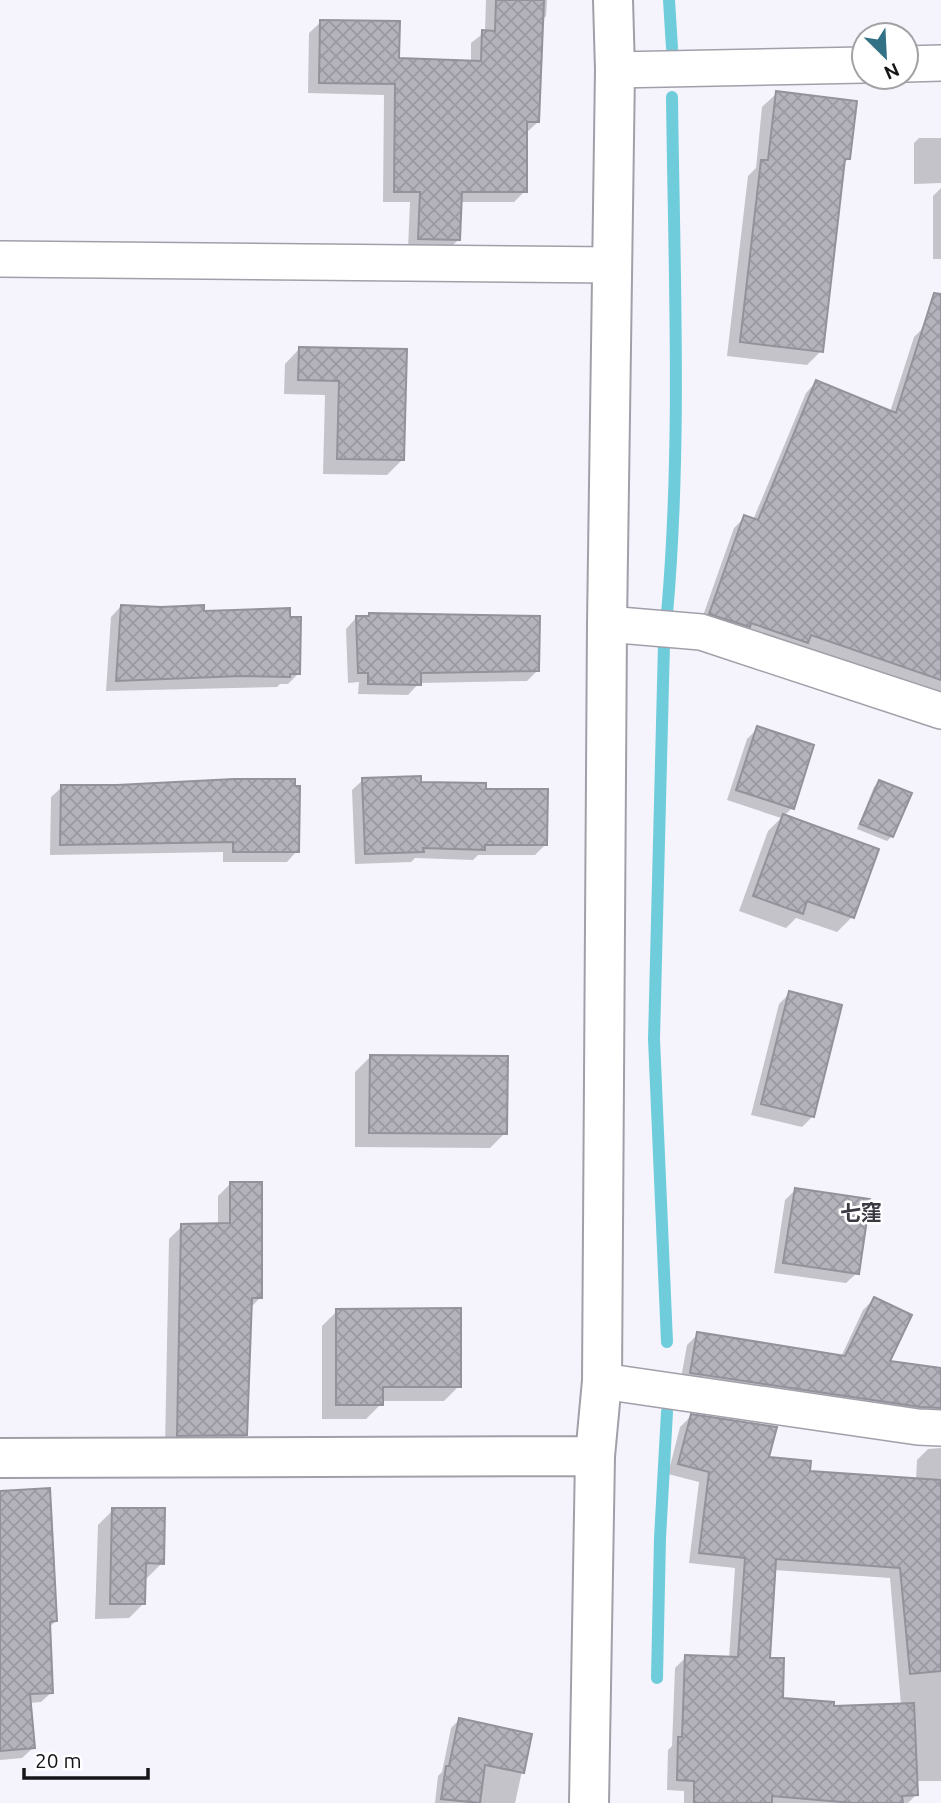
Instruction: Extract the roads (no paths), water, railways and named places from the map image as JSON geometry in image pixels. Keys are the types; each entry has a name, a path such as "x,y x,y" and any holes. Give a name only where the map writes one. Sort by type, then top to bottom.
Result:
{"street":[{"path":"589,1803 595,1456 602,1381 607,624 615,70 613,0"},
{"path":"920,64 941,63"},
{"path":"615,70 850,65"},
{"path":"0,259 613,265"},
{"path":"607,624 701,632 941,711"},
{"path":"602,1381 941,1429"},
{"path":"0,1458 595,1456"}],"waterway":[{"path":"669,0 672,48"},
{"path":"667,614 676,421 672,97"},
{"path":"664,644 654,1039 667,1342"},
{"path":"657,1678 660,1538 667,1412"}],"district":[{"name":"七窪","path":"861,1212"}]}
